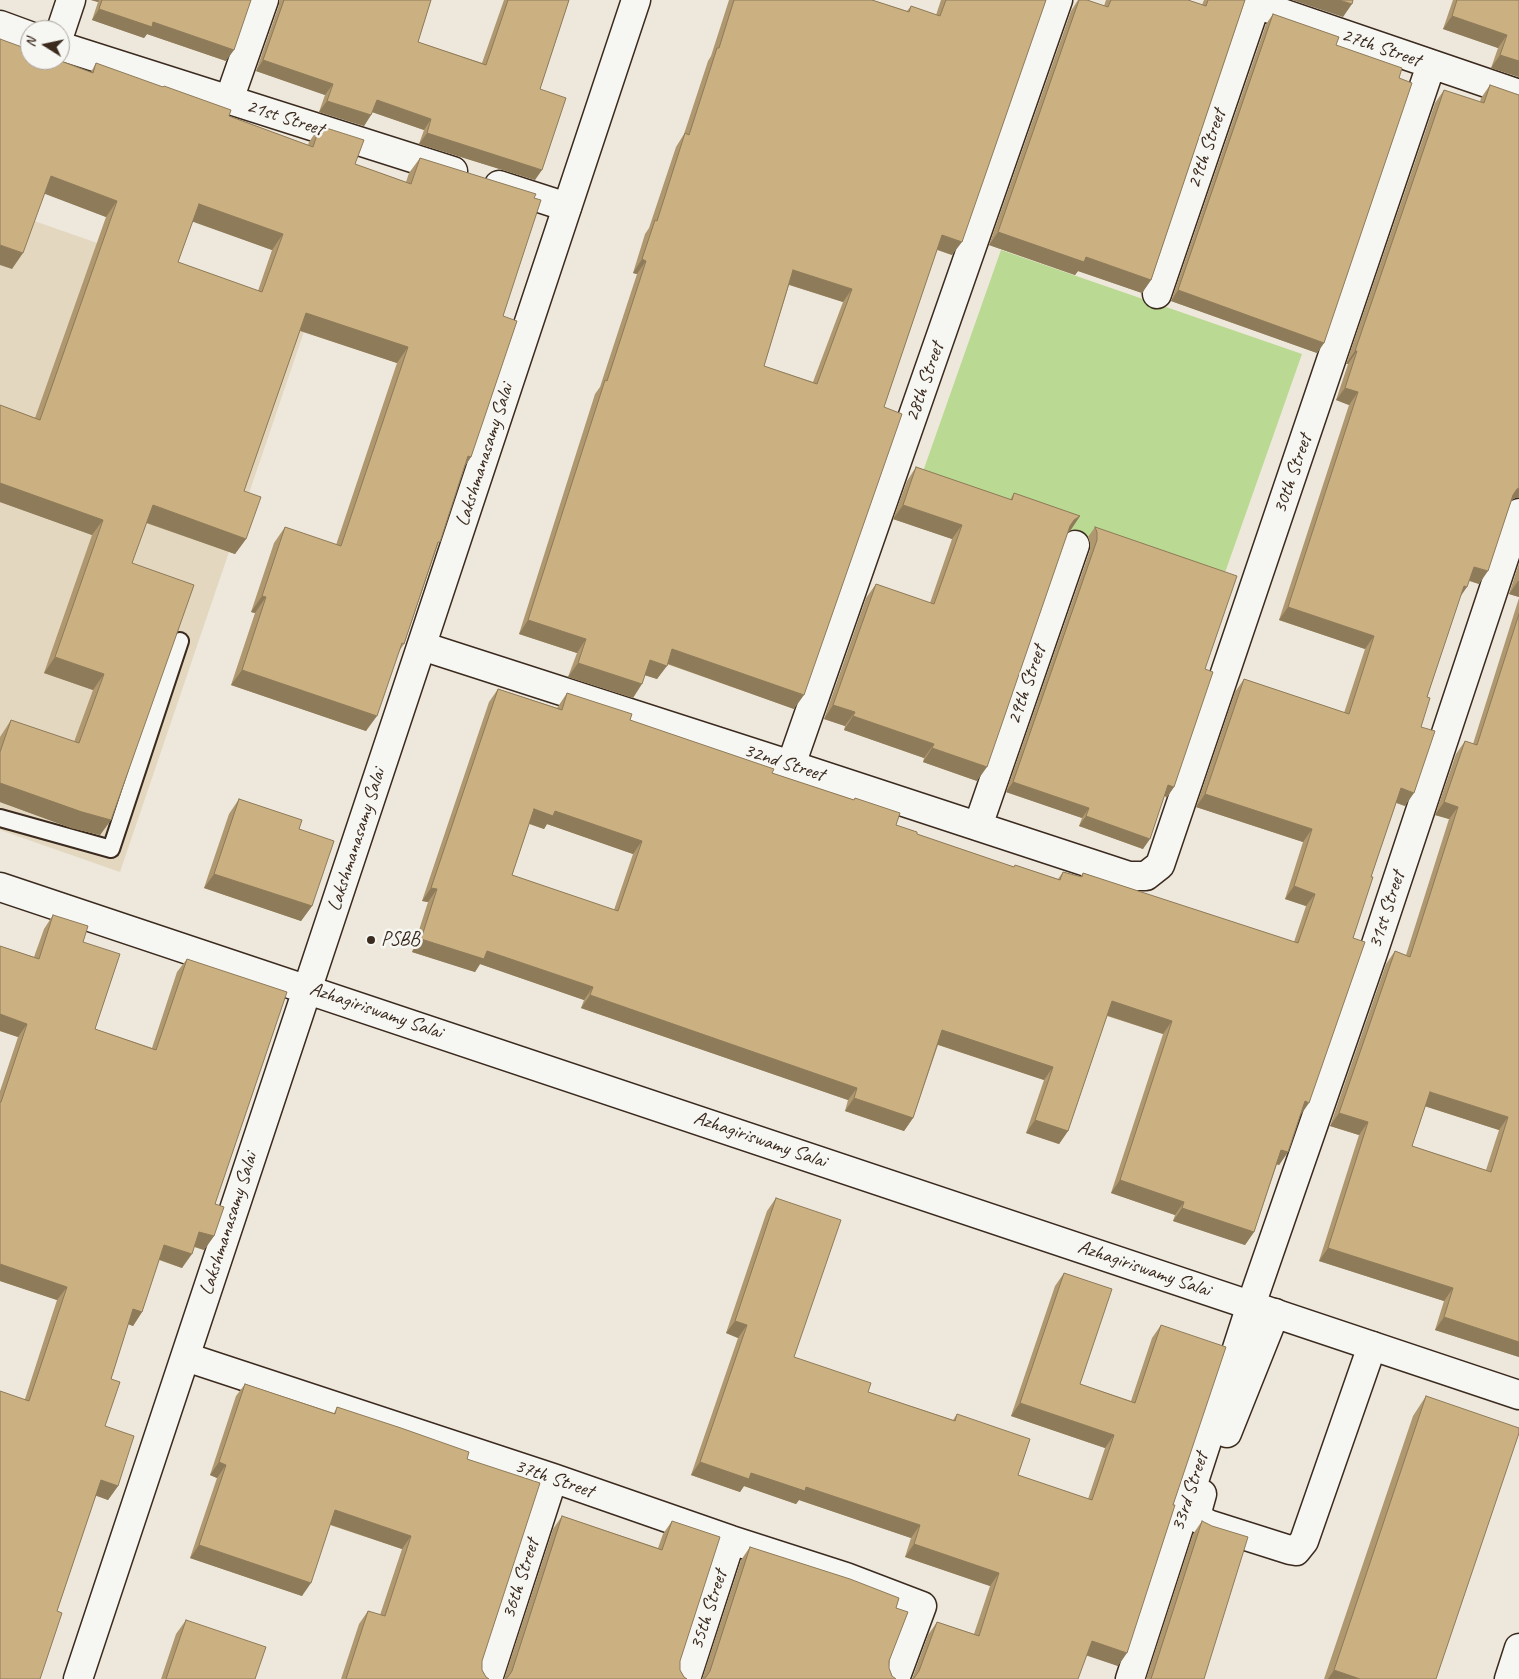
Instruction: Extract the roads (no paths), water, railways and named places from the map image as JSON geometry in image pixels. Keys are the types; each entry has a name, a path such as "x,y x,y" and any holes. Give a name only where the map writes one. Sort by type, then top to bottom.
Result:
{"street":[{"path":"64,20 71,0"},
{"path":"229,100 264,0"},
{"name":"Lakshmanasamy Salai","path":"78,1679 636,0"},
{"name":"28th Street","path":"791,765 1058,0"},
{"name":"27th Street","path":"1250,2 1519,94"},
{"name":"29th Street","path":"1157,294 1250,2"},
{"path":"0,25 20,32"},
{"name":"21st Street","path":"70,49 567,207"},
{"name":"30th Street","path":"1146,876 1160,865 1432,65"},
{"name":"31st Street","path":"1263,1309 1373,953 1519,513"},
{"name":"29th Street","path":"978,826 1075,545"},
{"name":"32nd Street","path":"422,646 1129,876 1146,876"},
{"name":"Azhagiriswamy Salai","path":"0,887 308,988 1519,1395"},
{"path":"1263,1309 1198,1503 1197,1512 1200,1520 1208,1524 1290,1550 1296,1551 1301,1546 1372,1346"},
{"name":"33rd Street","path":"1130,1679 1263,1309"},
{"name":"37th Street","path":"186,1357 554,1478 731,1540 846,1577 922,1606 895,1679"},
{"name":"36th Street","path":"488,1679 554,1478"},
{"name":"35th Street","path":"686,1679 731,1540"},
{"path":"1509,1679 1519,1648"}],"lane":[{"path":"0,818 110,849 180,641"}],"place":[{"name":"PSBB","path":"371,940"}]}
